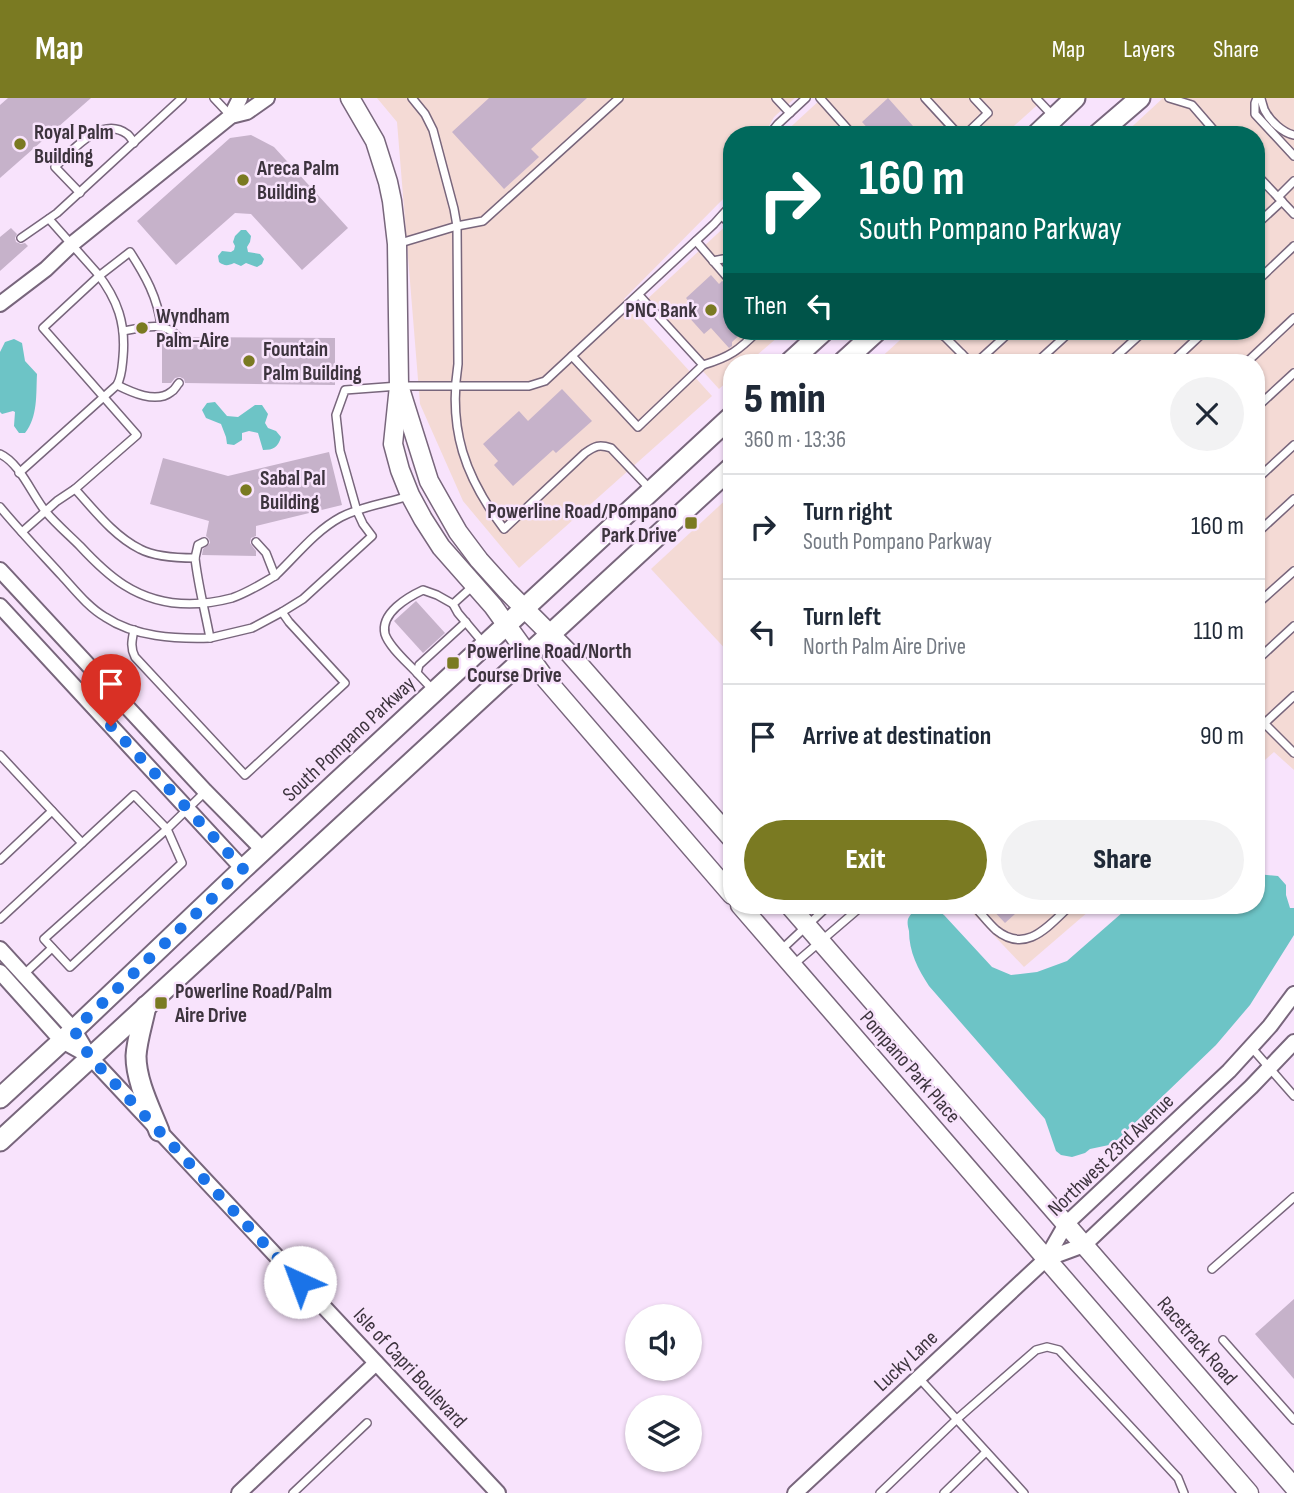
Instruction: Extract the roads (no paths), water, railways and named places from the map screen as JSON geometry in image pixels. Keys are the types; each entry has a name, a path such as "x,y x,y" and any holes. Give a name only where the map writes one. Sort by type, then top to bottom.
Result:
{"main road":[{"path":"1054,126 1076,98"},
{"path":"1107,126 1140,98"},
{"path":"799,354 814,340"},
{"path":"853,354 870,340"},
{"name":"South Pompano Parkway","path":"0,1097 262,850 723,424"},
{"path":"0,1141 723,475"},
{"path":"146,1006 136,1058 139,1077 159,1131"}],"street":[{"path":"0,304 231,116 240,98"},
{"path":"231,116 247,112 267,98"},
{"path":"350,98 367,125 382,162 392,201 397,244 399,386 393,444 410,495 436,540 493,606 544,677 723,885"},
{"path":"399,386 424,466 439,501 458,532 524,608 570,654 723,829"},
{"path":"0,570 262,850"},
{"path":"0,606 243,869"},
{"path":"23,631 40,613"},
{"path":"111,726 128,708"},
{"name":"Pompano Park Place","path":"748,914 1046,1259"},
{"name":"Pompano Park Place","path":"797,914 1066,1224"},
{"path":"0,949 68,1035"},
{"path":"0,973 68,1035"},
{"name":"Northwest 23rd Avenue","path":"1046,1259 1066,1224 1229,1071 1270,1026 1294,994"},
{"name":"Isle of Capri Boulevard","path":"68,1035 498,1493"},
{"name":"Northwest 23rd Avenue","path":"1046,1259 1084,1245 1294,1042"},
{"name":"Racetrack Road","path":"1066,1224 1294,1487"},
{"path":"1046,1259 1249,1493"},
{"name":"Lucky Lane","path":"795,1493 1046,1259"},
{"path":"239,1493 376,1363"}],"lane":[{"path":"21,238 80,193 182,98"},
{"path":"214,98 231,116"},
{"path":"412,98 433,130 454,209 457,226 458,364 455,415 470,476 486,505 504,529 585,453 594,446 602,445 611,448 651,491"},
{"path":"397,244 483,220 619,98"},
{"path":"776,98 790,113"},
{"path":"776,126 806,98"},
{"path":"820,98 845,126"},
{"path":"925,98 951,126"},
{"path":"974,98 988,113 974,126"},
{"path":"1036,98 1054,126"},
{"path":"1169,98 1192,105 1210,126"},
{"path":"1294,135 1278,126 1259,98 1255,103 1255,114 1294,156"},
{"path":"80,193 55,167 93,133 104,129 127,134 134,143"},
{"path":"1265,215 1294,181"},
{"path":"1265,183 1294,214"},
{"path":"0,508 84,600 104,617 122,626 160,636 185,638 210,638 252,628 303,599 372,536 362,524 357,511 340,451 336,415 345,390 399,386 529,386 545,381 722,216"},
{"path":"19,473 117,385 121,378 124,341 117,305 99,276 49,219"},
{"path":"695,241 723,272"},
{"path":"1265,273 1294,246"},
{"path":"22,532 137,435 43,328 99,276 130,252 147,279 161,326"},
{"path":"713,261 723,259"},
{"path":"639,295 703,365"},
{"path":"1256,354 1294,318"},
{"path":"123,331 161,326 173,331 177,337"},
{"path":"732,354 749,340"},
{"path":"948,340 962,354"},
{"path":"986,354 1001,340"},
{"path":"1046,354 1060,340"},
{"path":"1119,354 1134,340"},
{"path":"1180,354 1195,340"},
{"path":"572,356 638,427 703,365 723,358"},
{"path":"1265,400 1294,373"},
{"path":"117,385 145,396 160,397 170,393 179,383"},
{"path":"1265,472 1294,445"},
{"path":"0,454 8,457 45,512 97,564 124,585 150,599 170,604 204,603 251,590 275,576 323,530 341,517 410,495"},
{"path":"75,489 114,532 142,551 195,558"},
{"path":"1265,526 1294,499"},
{"path":"204,542 198,545 195,558 210,638"},
{"path":"256,542 266,553 275,576"},
{"path":"1265,597 1294,571"},
{"path":"453,604 474,585"},
{"path":"434,691 396,651 385,635 385,623 408,597 423,590 453,604 485,645"},
{"path":"134,630 131,649 135,657 245,775 345,683 282,612"},
{"path":"417,673 419,665 466,622"},
{"path":"1265,653 1294,626"},
{"path":"1294,696 1265,723 1294,753"},
{"path":"0,755 82,843"},
{"path":"0,919 134,795 167,829 182,863 71,967 44,939 167,829 205,791"},
{"path":"0,860 52,811"},
{"path":"780,951 819,914"},
{"path":"792,965 853,914"},
{"path":"981,914 995,929 1009,938 1022,941 1041,934 1062,914"},
{"path":"12,985 52,948"},
{"path":"0,973 12,962"},
{"path":"1251,1047 1294,1096"},
{"path":"1212,1269 1294,1197"},
{"path":"1223,1340 1294,1420"},
{"path":"880,1493 957,1419 1036,1350 1047,1347 1059,1350 1178,1478 1184,1493"},
{"path":"919,1378 1024,1493"},
{"path":"293,1493 367,1423"},
{"path":"944,1493 986,1452"}],"place":[{"name":"Royal Palm Building","path":"20,144"},
{"name":"Areca Palm Building","path":"243,180"},
{"name":"PNC Bank","path":"711,310"},
{"name":"Wyndham Palm-Aire","path":"142,328"},
{"name":"Fountain Palm Building","path":"249,361"},
{"name":"Sabal Pal Building","path":"246,490"},
{"name":"Powerline Road/Pompano Park Drive","path":"691,523"},
{"name":"Powerline Road/North Course Drive","path":"453,663"},
{"name":"Powerline Road/Palm Aire Drive","path":"161,1003"}]}
